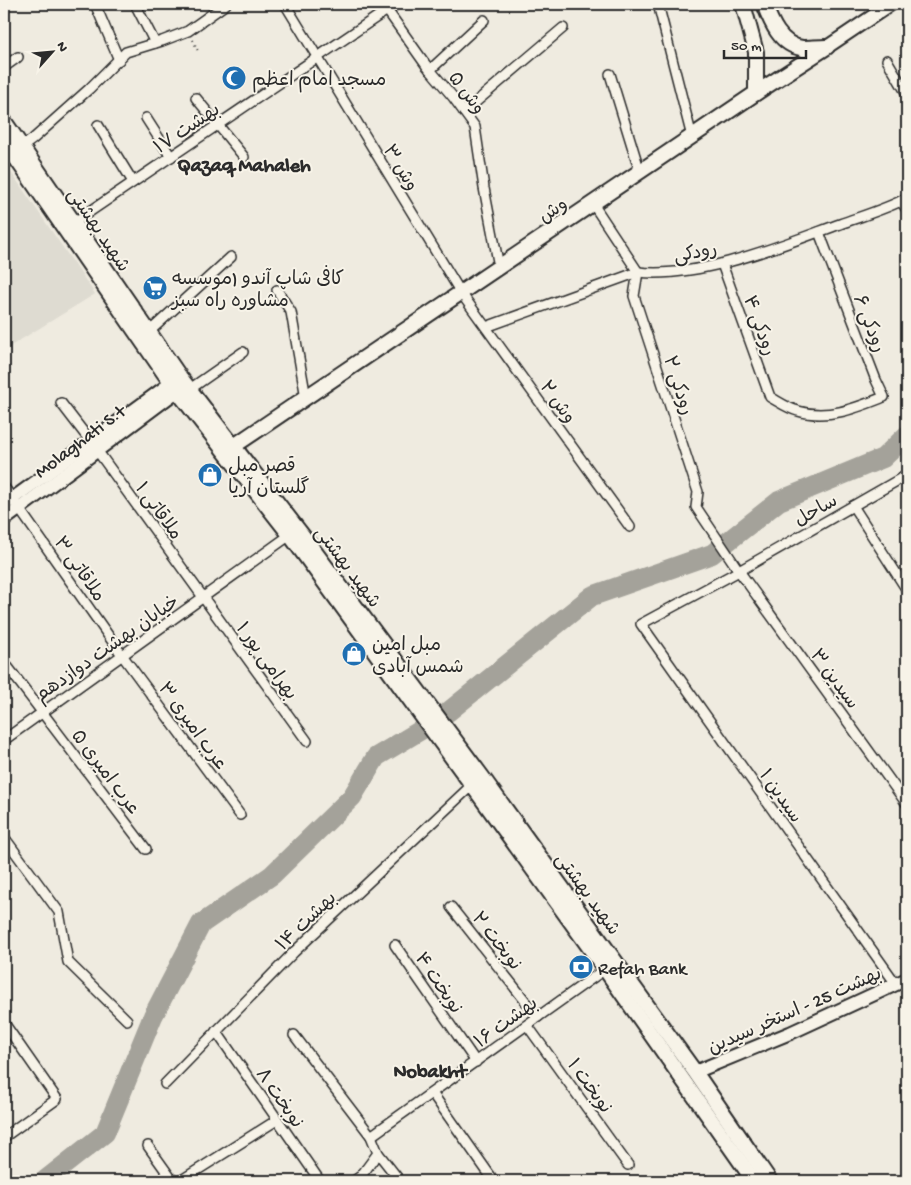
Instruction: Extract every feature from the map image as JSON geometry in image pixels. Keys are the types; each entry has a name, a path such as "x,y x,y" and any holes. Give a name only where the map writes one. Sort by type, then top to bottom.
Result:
{"main road":[{"path":"743,4 756,52 756,93"},
{"path":"764,4 772,26 787,42 800,48 827,47"},
{"name":"وش","path":"234,446 756,93 891,4"},
{"name":"شهید بهشتی","path":"4,121 148,332 181,385 234,446 472,762 695,1072 770,1181"},
{"name":"شهید بهشتی","path":"4,141 605,969 754,1181"},
{"name":"Molaghati S.t","path":"4,520 12,505 181,385"},
{"name":"بهشت 25 - استخر سیدین","path":"695,1072 790,1033 902,982"}],"street":[{"path":"95,4 119,60"},
{"path":"135,4 155,43"},
{"name":"وش ۳","path":"286,4 460,293"},
{"name":"بهشت ۱۷","path":"73,223 396,4"},
{"path":"658,4 692,137"},
{"path":"22,147 89,89 126,52 188,31 221,5"},
{"name":"وش ۵","path":"387,10 430,70 475,127 499,267"},
{"path":"430,70 484,20"},
{"path":"464,112 563,28"},
{"path":"4,67 18,57"},
{"path":"887,60 907,94"},
{"path":"610,74 640,172"},
{"path":"196,98 244,157"},
{"path":"146,118 171,156"},
{"path":"98,125 133,182"},
{"path":"904,200 907,210"},
{"name":"رودکی","path":"486,327 638,272 655,274 722,264 819,232 904,200"},
{"path":"593,204 638,272"},
{"name":"رودکی ۶","path":"770,397 796,411 821,415 848,411 884,397 819,232"},
{"path":"148,332 231,257"},
{"name":"رودکی ۴","path":"722,264 770,397"},
{"name":"رودکی ۲","path":"638,272 634,296 698,492 696,507"},
{"path":"277,290 291,312 306,398"},
{"name":"وش ۲","path":"460,293 630,527"},
{"path":"181,385 243,352"},
{"name":"ملاقاتی ۱","path":"61,403 203,598"},
{"name":"ساحل","path":"641,624 739,571 907,475"},
{"name":"ملاقاتی ۳","path":"4,486 12,505 122,655"},
{"path":"854,506 907,590"},
{"name":"سیدین ۳","path":"696,507 739,571 907,804"},
{"name":"خیابان بهشت دوازدهم","path":"4,740 290,535"},
{"name":"۱ بهرامی پور","path":"203,598 307,741"},
{"name":"سیدین ۱","path":"641,624 902,982"},
{"name":"۳ عرب امیری","path":"122,655 240,815"},
{"name":"۵ عرب امیری","path":"4,662 146,850"},
{"name":"بهشت ۱۴","path":"165,1084 294,952 472,785"},
{"path":"4,837 59,912 68,962 127,1020"},
{"name":"۲ نوبخت","path":"451,907 538,1016"},
{"name":"۴ نوبخت","path":"395,945 476,1062"},
{"name":"۱۶ بهشت","path":"371,1136 605,969"},
{"path":"4,1024 57,1099 4,1137"},
{"name":"۱ نوبخت","path":"527,1025 628,1164"},
{"name":"۸ نوبخت","path":"216,1031 320,1181"},
{"path":"294,1035 371,1136 378,1153 400,1181"},
{"path":"432,1093 494,1181"},
{"path":"180,1181 277,1120"},
{"path":"148,1146 173,1181"},
{"path":"354,1181 361,1176 378,1153"}],"path":[{"path":"188,31 198,51"}],"shaded area":[{"path":"6,165 95,294 4,350 4,166"}],"waterway":[{"path":"448,712 592,596 712,554 779,501 883,458 907,435"},
{"path":"44,1181 105,1133 153,1016 201,924 272,875 352,797 376,757 421,730"}],"place":[{"name":"مسجد امام اعظم","path":"234,78"},
{"name":"کافی شاپ آندو (موسسه مشاوره راه سبز","path":"155,288"},
{"name":"قصر مبل گلستان آریا","path":"210,475"},
{"name":"مبل امین شمس آبادی","path":"354,654"},
{"name":"Refah Bank","path":"581,967"}],"district":[{"name":"Qazaq Mahaleh","path":"244,164"},
{"name":"Nobakht","path":"430,1070"}]}
